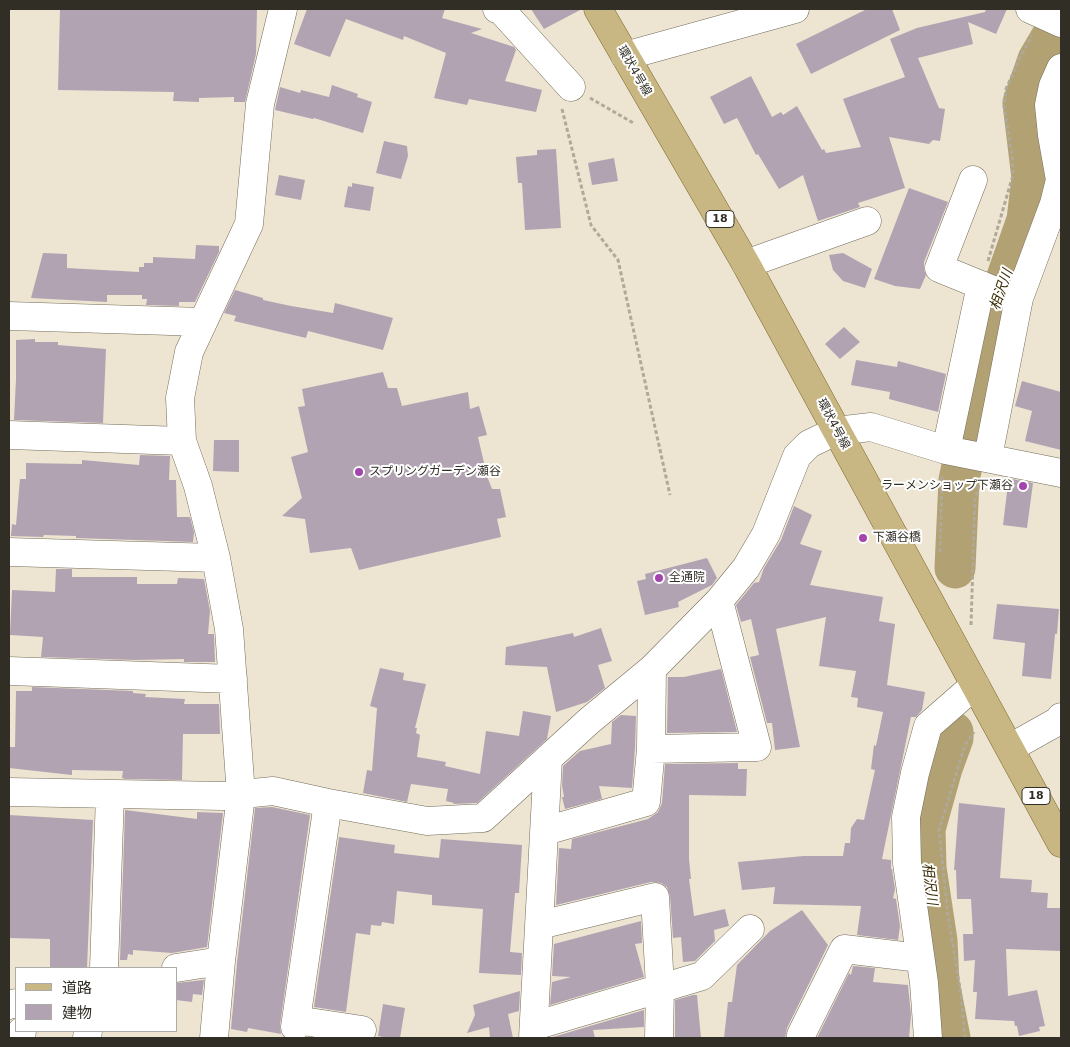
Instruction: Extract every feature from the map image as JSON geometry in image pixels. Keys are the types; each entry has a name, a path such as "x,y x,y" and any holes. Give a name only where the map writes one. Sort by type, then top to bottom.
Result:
{"main road":[{"name":"環状4号線","path":"606,12 625,56 746,264 1061,844"}],"street":[{"path":"214,1038 221,961 241,795 229,629 216,558 198,486 182,441 180,398 189,352 249,224 260,104 283,9"},
{"path":"498,9 572,87"},
{"path":"625,56 795,9"},
{"path":"948,450 1000,292 1054,204 1060,180 1049,105 1053,86 1061,68"},
{"path":"973,180 939,268 1000,292"},
{"path":"746,264 867,221"},
{"path":"985,457 1000,292"},
{"path":"9,316 203,322"},
{"path":"9,792 241,795 272,791 427,821 483,818 589,721 652,669 719,601 746,568 766,534 797,456 809,444 836,431 871,427 948,450 1061,473"},
{"path":"9,436 182,441"},
{"path":"9,552 216,558"},
{"path":"651,749 757,747 719,601"},
{"path":"545,831 646,802 651,749 652,669"},
{"path":"9,671 233,679"},
{"path":"928,1038 920,958 907,863 906,817 915,773 928,726 969,674"},
{"path":"1010,748 1060,720 1061,717"},
{"path":"548,759 533,1032 660,987 702,976 750,929"},
{"path":"104,967 110,794"},
{"path":"328,803 296,1024 362,1030"},
{"path":"540,925 655,897 660,987 659,1038"},
{"path":"801,1038 801,1034 844,949 920,958"},
{"path":"178,968 221,961"}],"path":[{"path":"1000,292 1013,175 1012,155 1004,106 1006,89 1019,60 1046,16"},
{"path":"639,127 572,87 565,96 562,108 591,225 618,260 670,494"},
{"path":"940,552 943,467 948,450"},
{"path":"971,625 976,498 985,457"},
{"path":"965,1038 961,995 948,915 939,830 966,745 989,710"}],"building":[{"path":"60,9 257,9 256,54 245,102 234,102 234,97 199,98 199,102 173,101 174,92 58,90"},
{"path":"307,9 445,9 442,18 482,29 471,33 514,47 516,50 505,81 542,90 536,112 469,99 467,105 434,98 446,53 404,36 403,40 346,19 330,57 294,44"},
{"path":"531,9 582,9 544,29"},
{"path":"867,9 892,9 900,30 811,74 796,44"},
{"path":"986,9 1007,9 996,34 968,22 973,44 918,58 939,108 945,109 940,141 933,140 929,144 889,137 905,188 858,203 860,207 818,221 803,175 779,189 758,154 756,155 737,118 724,124 710,97 751,76 772,117 781,112 783,115 797,106 822,150 824,149 826,153 861,147 843,99 905,77 890,39 917,28 985,12"},
{"path":"332,85 358,94 357,97 372,102 363,133 314,118 275,110 280,87 300,93 301,90 329,97"},
{"path":"384,141 407,146 408,156 401,179 376,173"},
{"path":"556,149 561,228 525,230 522,183 518,183 516,157 537,155 537,150"},
{"path":"614,158 618,181 592,185 588,163"},
{"path":"279,175 305,180 301,200 275,195"},
{"path":"352,183 374,187 370,211 344,207 348,186 352,187"},
{"path":"909,188 948,202 924,262 926,275 920,289 895,286 874,279"},
{"path":"196,245 219,246 219,252 195,302 179,302 179,306 146,305 147,299 142,299 142,295 107,295 107,302 31,298 43,253 67,254 67,268 139,272 139,267 144,267 144,263 153,263 153,257 195,259"},
{"path":"843,253 872,269 865,288 843,281 833,270 829,255"},
{"path":"235,290 263,298 263,300 291,306 333,313 335,303 393,318 383,350 308,331 306,338 234,321 236,316 224,313"},
{"path":"844,327 860,342 840,359 825,344"},
{"path":"35,339 35,342 58,342 58,345 106,349 103,423 14,420 16,340"},
{"path":"856,360 897,367 898,361 946,374 938,412 889,399 890,392 851,385"},
{"name":"スプリングガーデン瀬谷","path":"383,372 388,388 397,388 402,406 468,392 470,409 479,406 487,435 478,437 487,476 492,489 500,489 506,517 497,519 501,537 359,570 351,548 310,553 305,519 282,516 302,498 291,457 308,452 298,407 305,406 302,389"},
{"path":"1022,381 1061,392 1061,450 1025,441 1032,411 1015,406"},
{"path":"214,440 239,440 239,472 213,471"},
{"path":"140,455 170,456 169,480 176,480 177,517 190,517 194,532 193,542 76,538 76,536 11,536 12,524 16,525 20,479 26,479 26,463 82,464 82,460 139,465"},
{"path":"1012,479 1033,483 1027,528 1003,525 1008,484 1011,484"},
{"path":"794,506 812,515 800,544 822,551 810,585 883,597 879,621 895,624 887,685 925,692 922,710 916,717 911,717 882,859 891,860 895,889 893,898 896,899 900,926 898,940 857,935 861,906 773,904 775,887 742,890 738,862 804,856 843,856 845,843 850,843 851,828 857,819 864,820 875,770 871,769 874,745 876,746 883,712 857,707 858,698 851,697 856,671 819,666 826,617 776,629 800,747 775,750 772,723 767,723 750,657 759,655 751,619 741,622 736,605 754,583 759,582 764,568 781,540"},
{"path":"707,558 717,578 712,585 678,602 679,607 645,615 637,581 646,579 645,574"},
{"path":"56,569 72,569 72,577 137,577 137,584 177,584 178,578 204,579 210,611 208,634 214,634 215,662 184,662 184,659 134,660 41,657 43,637 10,635 12,590 55,592"},
{"path":"997,604 1059,609 1051,679 1022,676 1025,643 993,639"},
{"path":"601,628 612,661 598,665 605,688 587,702 556,712 547,667 505,665 506,647 573,633 574,637"},
{"path":"380,668 404,673 403,680 426,684 415,728 417,728 416,733 420,735 417,757 446,762 445,766 480,774 486,731 519,736 523,711 551,716 547,739 477,803 453,804 446,801 448,789 411,784 407,802 363,793 367,770 372,771 377,708 370,706"},
{"path":"721,669 737,732 667,733 668,677 684,677"},
{"path":"32,687 133,691 133,693 146,694 145,697 185,699 184,704 219,704 220,734 183,734 182,780 125,779 122,778 123,771 72,770 72,775 9,768 9,747 15,747 16,691 32,691"},
{"path":"621,715 636,716 632,788 599,786 602,799 565,809 562,797 564,797 562,786 563,766 580,751 611,744 612,722"},
{"path":"738,763 738,769 747,769 746,796 689,795 689,859 691,879 689,879 694,916 725,909 729,926 714,930 715,941 695,961 683,962 681,937 673,938 670,896 667,887 661,883 651,882 556,905 559,848 571,849 572,839 648,819 658,812 662,803 665,764"},
{"path":"959,803 1005,808 1000,878 1032,880 1031,892 1048,893 1047,908 1061,908 1061,951 1006,949 1008,996 1037,990 1045,1026 1039,1027 1040,1031 1019,1036 1014,1021 975,1019 977,992 973,992 975,960 964,961 963,934 973,934 971,899 957,899 956,870 954,870"},
{"path":"272,807 310,815 280,1025 281,1034 248,1028 247,1032 231,1029 255,808"},
{"path":"125,810 197,819 197,812 223,813 207,947 172,953 133,950 133,955 128,954 127,960 120,960"},
{"path":"9,815 93,820 87,967 50,967 50,939 9,938"},
{"path":"339,837 395,845 394,853 439,858 441,839 522,845 519,893 515,893 510,952 522,953 521,975 479,973 483,909 432,905 432,895 397,891 394,924 382,922 381,926 371,925 370,935 356,933 346,1012 314,1007"},
{"path":"802,910 828,945 787,1028 785,1038 724,1038 728,1002 732,1002 737,965 770,931"},
{"path":"641,921 642,943 635,944 644,977 550,1005 552,982 571,977 552,976 554,944"},
{"path":"853,966 875,968 873,982 908,985 911,1015 909,1038 817,1038 849,973 851,975"},
{"path":"204,980 202,995 193,994 192,1002 178,1000 178,983"},
{"path":"520,991 519,1011 508,1014 513,1038 490,1038 489,1027 467,1033 475,1015 473,1005"},
{"path":"697,995 701,1038 675,1038 675,1000"},
{"path":"383,1004 405,1008 400,1038 383,1038 378,1036"},
{"path":"644,1010 644,1027 593,1030 595,1038 553,1037"}],"waterway":[{"name":"相沢川","path":"955,568 959,480 995,311 1027,220 1032,178 1023,103 1038,60 1061,21"},
{"name":"相沢川","path":"950,1038 939,983 937,941 926,868 925,829 942,768 953,738 953,732"}],"place":[{"name":"スプリングガーデン瀬谷","path":"359,472"},
{"name":"ラーメンショップ下瀬谷","path":"1023,486"},
{"name":"下瀬谷橋","path":"863,538"},
{"name":"全通院","path":"659,578"}]}
